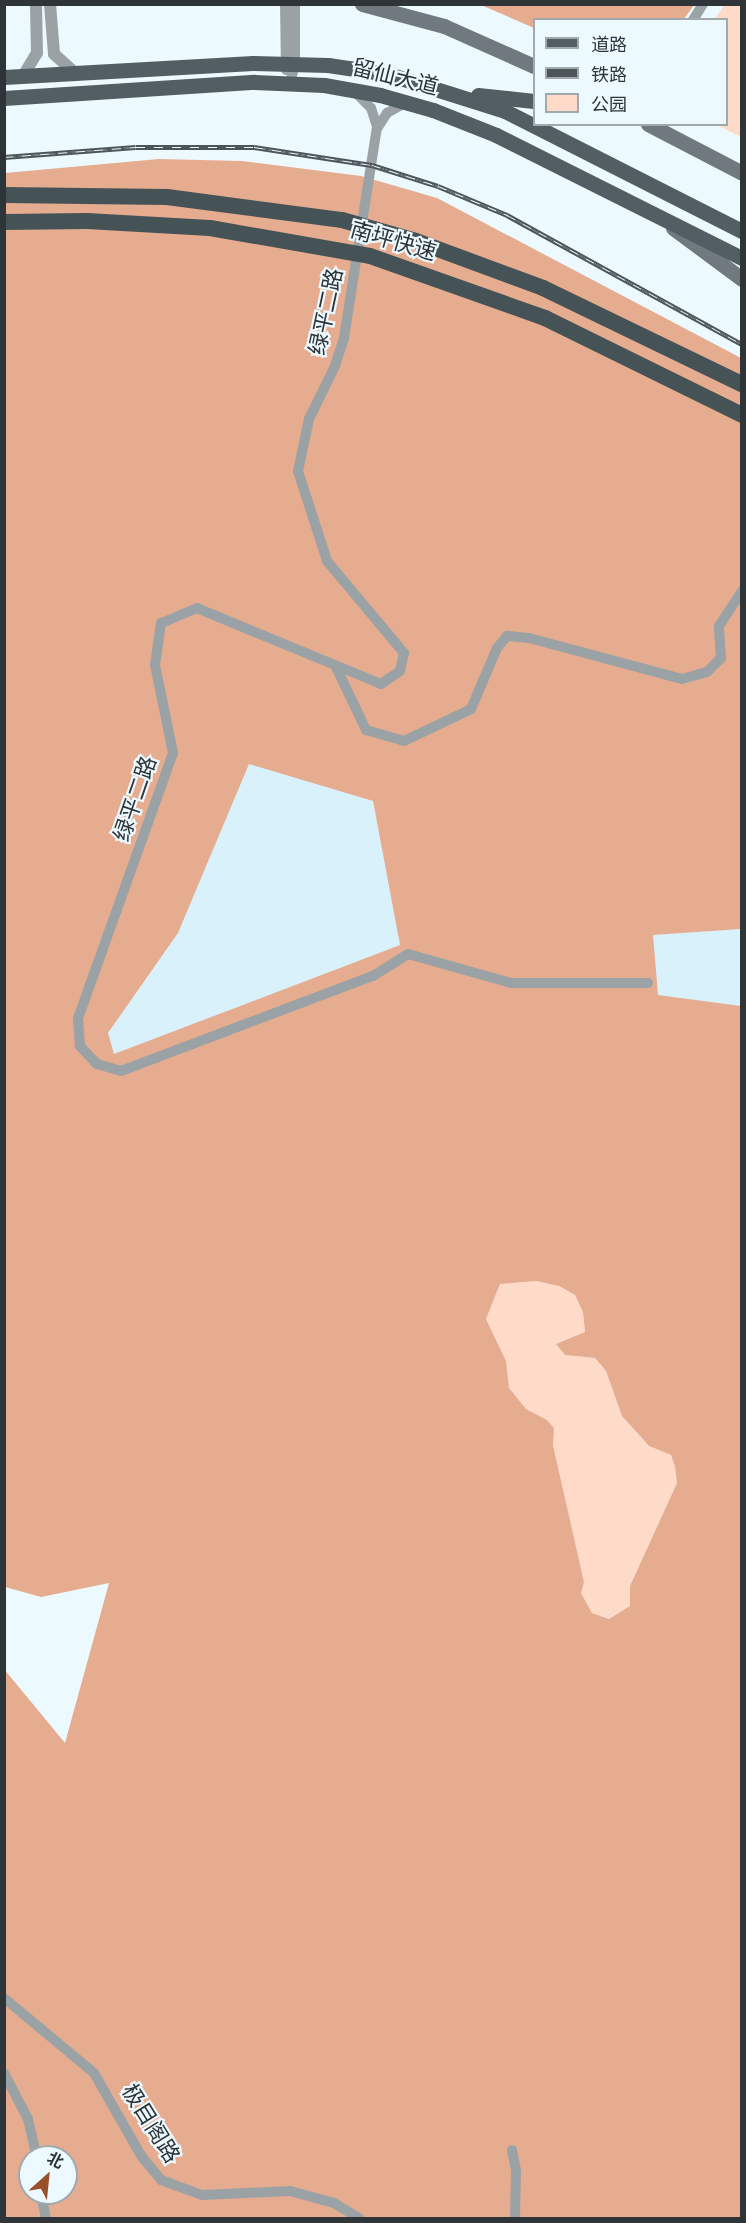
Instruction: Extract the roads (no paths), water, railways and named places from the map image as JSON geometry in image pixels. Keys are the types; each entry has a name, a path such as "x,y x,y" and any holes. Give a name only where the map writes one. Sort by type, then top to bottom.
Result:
{"highway":[{"name":"南坪快速","path":"4,195 167,197 342,220 416,241 543,288 741,384"},
{"name":"南坪快速","path":"4,222 87,220 210,228 370,256 545,318 741,415"}],"main road":[{"path":"362,4 444,26 533,66"},
{"path":"406,4 473,27 533,55"},
{"name":"留仙大道","path":"4,77 290,64 357,69 450,91 533,125"},
{"name":"留仙大道","path":"4,98 290,83 353,89 407,102 496,135 741,258"},
{"path":"450,91 533,101"},
{"name":"留仙大道","path":"536,126 741,231"},
{"path":"652,126 741,173"},
{"path":"672,126 741,163"},
{"path":"638,205 741,279"}],"street":[{"path":"23,76 37,52 36,4"},
{"path":"50,4 54,54 75,73"},
{"path":"285,4 290,64"},
{"path":"290,83 295,4"},
{"path":"694,18 703,4"},
{"path":"353,89 371,108 377,127"},
{"path":"377,127 387,113 407,102"},
{"name":"绿平二路","path":"377,127 344,338 335,366 309,419 298,471 327,561 404,653 400,670 381,684 197,608 161,623 155,666 173,753 78,1018 80,1046 97,1064 121,1071 159,1059 373,976 408,954 511,983 648,983"},
{"path":"336,667 366,730 404,741 471,709 497,648 507,636 529,638 682,679 707,672 721,658 719,626 741,591"},
{"name":"极目阁路","path":"4,1998 94,2073 142,2157 161,2180 202,2195 290,2191 334,2204 359,2218"},
{"path":"4,2073 28,2119 34,2145"},
{"path":"512,2150 516,2170 515,2218"}],"railway":[{"path":"4,157 136,147 254,147 372,165 438,186 507,215 742,344"}]}
